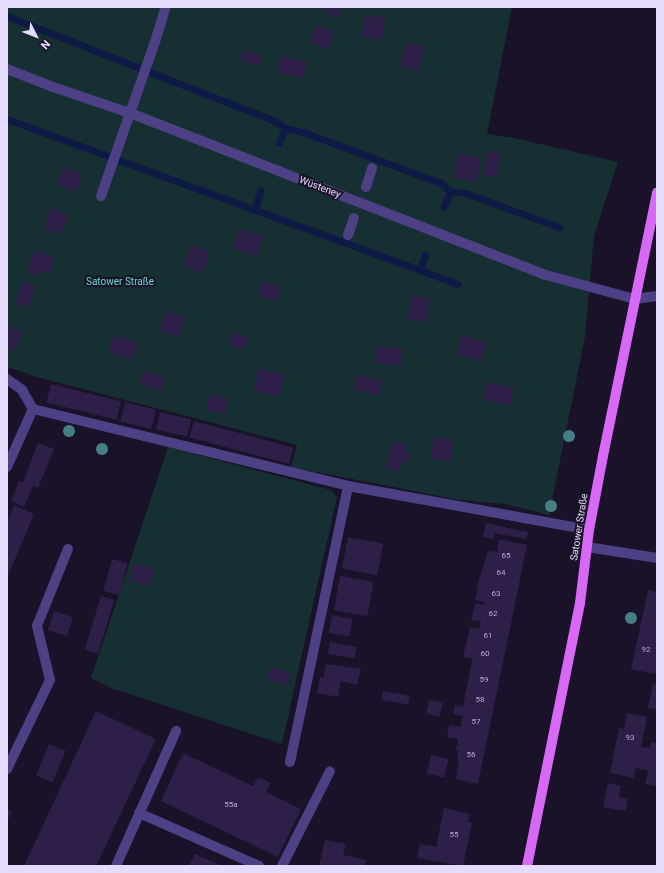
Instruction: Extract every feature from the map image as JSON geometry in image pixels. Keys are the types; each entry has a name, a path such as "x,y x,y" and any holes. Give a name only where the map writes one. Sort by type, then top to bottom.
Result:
{"main road":[{"name":"Satower Straße","path":"527,866 580,603 589,530 657,192"}],"street":[{"path":"101,196 166,7"},
{"name":"Wüsteney","path":"7,69 53,87 130,113 546,276 635,299"},
{"path":"366,187 372,168"},
{"path":"348,236 354,218"},
{"path":"635,299 657,296"},
{"path":"7,379 22,390 33,409 348,486 589,530"},
{"path":"7,467 33,409"},
{"path":"290,762 348,486"},
{"path":"588,547 657,558"},
{"path":"7,769 50,680 37,626 68,549"},
{"path":"116,866 176,731"},
{"path":"282,866 330,771"},
{"path":"139,814 259,866"}],"green space":[{"path":"7,7 512,7 487,134 514,138 618,162 594,236 585,337 549,515 505,504 459,500 291,467 297,445 37,377 7,367"},
{"path":"168,447 331,490 337,497 282,744 111,688 91,678"}],"building":[{"path":"326,7 342,7 339,16 324,13"},
{"path":"366,14 386,18 381,40 362,37"},
{"path":"316,25 334,31 328,49 310,43"},
{"path":"407,42 425,47 418,71 400,66"},
{"path":"243,50 262,55 259,66 240,61"},
{"path":"281,56 307,62 303,79 277,73"},
{"path":"488,151 502,154 497,177 483,174"},
{"path":"459,153 481,158 476,183 453,177"},
{"path":"63,167 83,174 77,192 57,185"},
{"path":"51,208 68,214 61,235 44,229"},
{"path":"239,229 263,236 257,256 233,249"},
{"path":"191,245 210,252 202,273 183,266"},
{"path":"35,250 55,257 50,273 41,270 39,276 27,272"},
{"path":"23,281 36,286 28,307 15,302"},
{"path":"262,281 281,287 276,301 257,295"},
{"path":"412,295 431,299 426,322 407,318"},
{"path":"166,311 185,317 179,336 160,330"},
{"path":"10,326 23,332 15,351 7,348 7,334"},
{"path":"233,332 248,337 244,350 229,345"},
{"path":"114,335 138,343 132,360 108,352"},
{"path":"462,335 486,342 481,361 456,354"},
{"path":"376,346 403,349 401,366 374,363"},
{"path":"259,368 285,375 279,397 253,390"},
{"path":"144,371 166,378 162,391 140,384"},
{"path":"357,375 382,381 379,395 354,390"},
{"path":"487,382 514,388 510,406 483,400"},
{"path":"51,384 121,401 116,420 46,402"},
{"path":"210,394 229,398 225,414 207,410"},
{"path":"125,402 156,410 151,429 120,421"},
{"path":"160,412 191,419 187,437 156,430"},
{"path":"194,421 293,448 289,464 190,437"},
{"path":"434,437 454,440 450,462 431,459"},
{"path":"393,441 406,444 405,450 410,452 407,463 402,461 399,472 385,468"},
{"path":"38,443 54,449 38,488 33,486 24,507 11,501 19,481 23,482"},
{"path":"14,505 34,514 7,578 7,522"},
{"path":"486,523 528,532 526,539 495,533 493,539 483,537"},
{"path":"348,537 383,544 377,575 342,568"},
{"path":"499,539 527,545 478,784 456,779 459,760 457,759 459,751 456,750 458,739 447,737 449,725 460,727 463,716 453,714 455,705 463,707 473,659 463,657 470,627 479,629 481,621 471,620 475,603 484,605 485,602 475,600 479,579 488,551 497,552"},
{"path":"112,559 127,563 119,595 103,591"},
{"path":"135,563 155,569 150,586 130,580"},
{"path":"340,576 373,582 367,616 334,610"},
{"path":"648,590 657,592 657,666 655,674 631,669"},
{"path":"101,596 114,600 98,654 85,650"},
{"path":"54,611 73,617 67,636 48,630"},
{"path":"332,615 353,619 349,637 329,633"},
{"path":"330,642 357,647 355,659 328,654"},
{"path":"326,664 361,669 357,685 341,681 338,697 317,693 320,677 323,678"},
{"path":"270,667 291,673 288,686 266,679"},
{"path":"653,683 657,684 657,710 648,708"},
{"path":"383,691 410,696 408,705 381,700"},
{"path":"429,700 443,703 440,717 426,714"},
{"path":"96,711 156,739 96,866 24,866"},
{"path":"627,713 647,717 641,747 650,748 651,742 657,743 657,786 645,784 648,771 636,768 634,778 610,773 619,728 624,729"},
{"path":"49,744 66,751 53,782 36,776"},
{"path":"183,753 253,786 258,777 271,783 266,792 301,809 278,857 161,801"},
{"path":"431,755 449,759 444,778 427,774"},
{"path":"608,783 621,786 619,797 628,799 626,811 603,807"},
{"path":"444,808 470,814 468,822 472,823 463,866 417,858 420,844 436,847"},
{"path":"7,809 12,811 7,821"},
{"path":"325,840 346,844 343,855 366,860 365,866 319,866"},
{"path":"195,854 222,866 189,866"}],"waterway":[{"path":"7,16 273,120 285,128 303,132 441,183 450,191 465,193 559,227"},
{"path":"7,119 458,284"},
{"path":"279,143 285,128"},
{"path":"255,209 260,191"},
{"path":"444,207 450,191"},
{"path":"420,270 425,255"}]}
